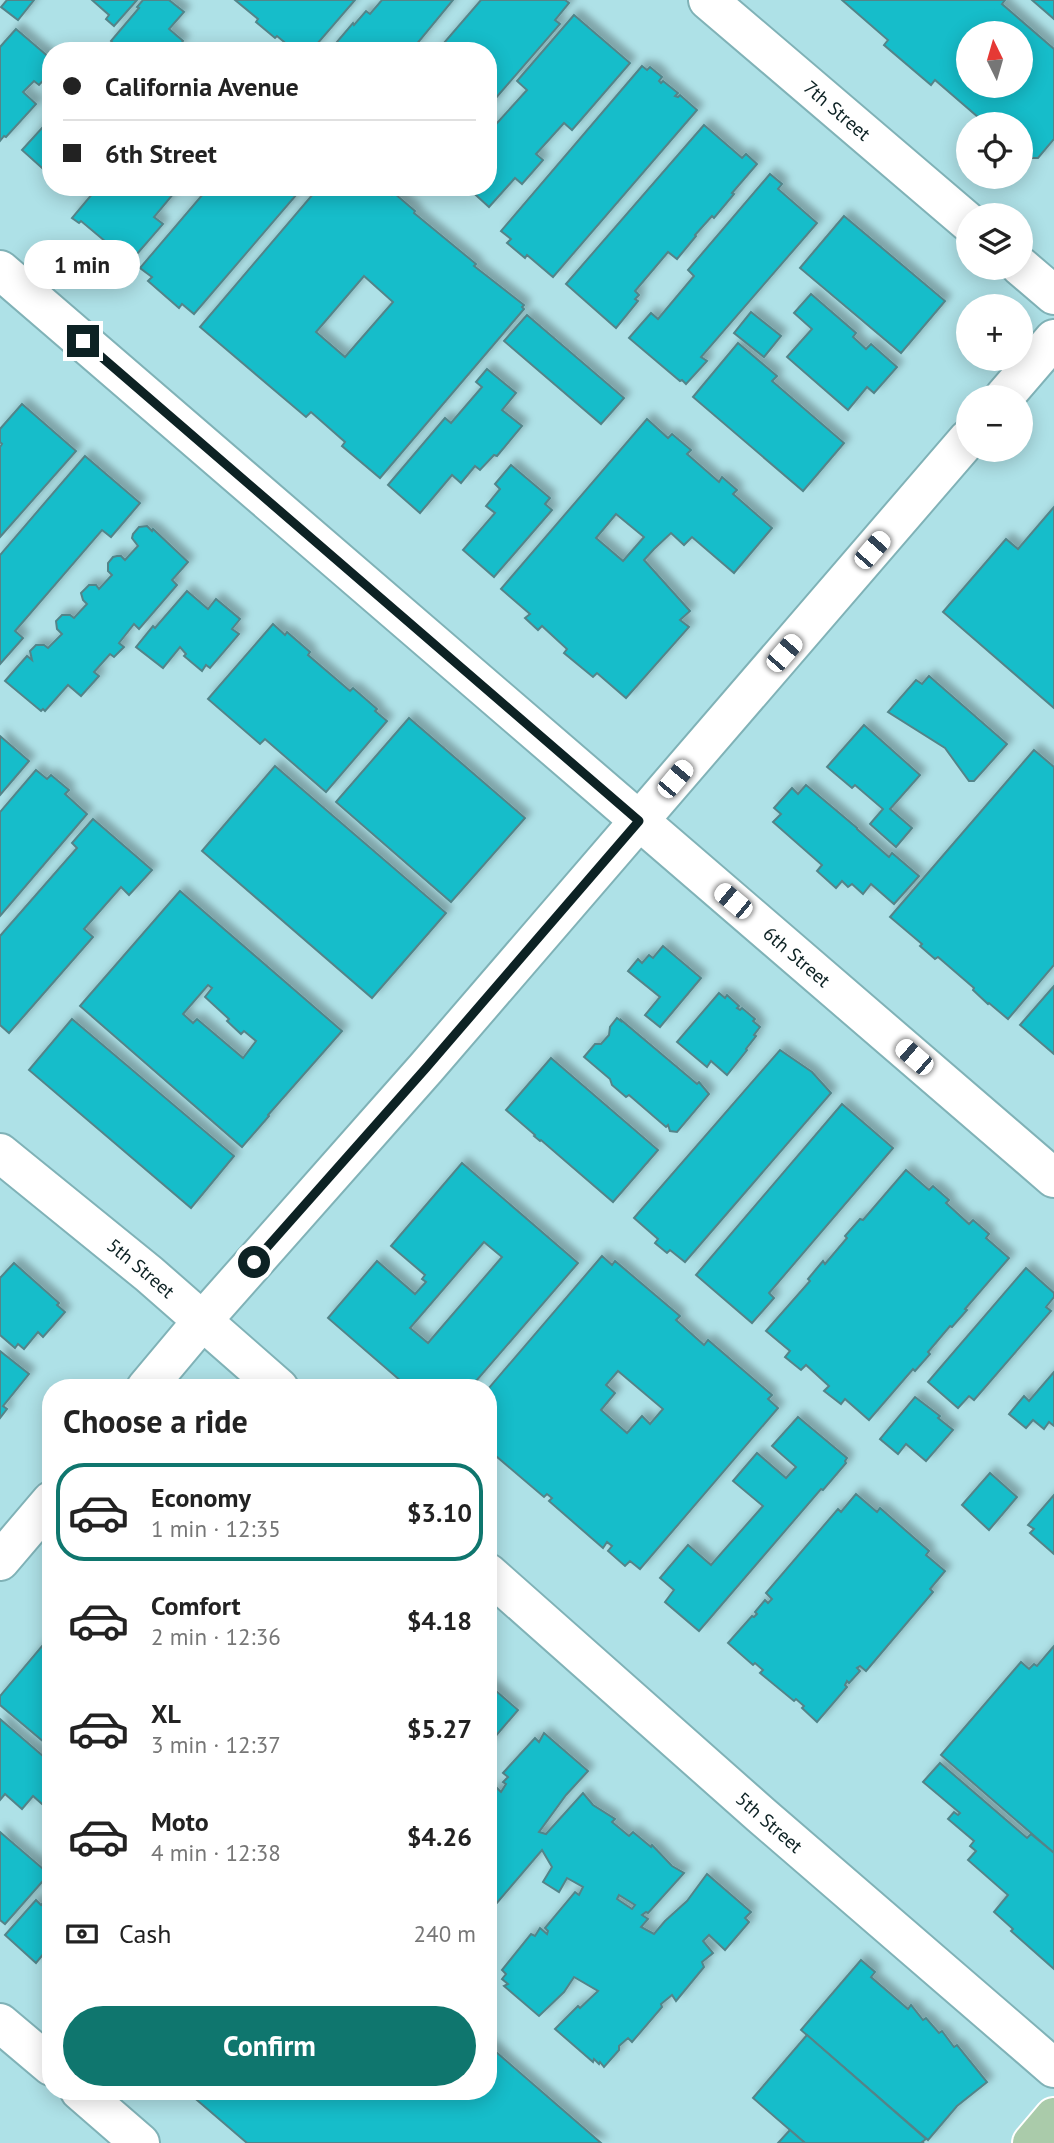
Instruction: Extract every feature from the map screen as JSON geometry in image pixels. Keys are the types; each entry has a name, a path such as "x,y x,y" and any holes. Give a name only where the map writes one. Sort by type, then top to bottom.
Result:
{"main road":[{"path":"1032,2143 1054,2117"}],"street":[{"name":"7th Street","path":"708,0 956,212"},
{"name":"6th Street","path":"0,270 1054,1178"},
{"path":"1033,277 1054,295"},
{"path":"1014,385 1054,339"},
{"path":"154,1379 426,1068 956,453"},
{"name":"5th Street","path":"0,1153 203,1320 269,1379"},
{"path":"0,1561 42,1512"},
{"name":"5th Street","path":"497,1581 779,1831 1054,2068"},
{"path":"0,2023 42,2058"},
{"path":"90,2100 140,2143"}],"building":[{"path":"7,0 34,0 18,20 1,7"},
{"path":"92,0 137,0 114,26 106,19 109,15"},
{"path":"143,0 169,0 184,12 169,29 183,41 112,42 139,8 137,7"},
{"path":"235,0 355,0 319,42 284,42 256,22 258,19"},
{"path":"382,0 453,0 418,42 337,42 366,11 370,14"},
{"path":"481,0 565,0 569,3 555,20 560,24 497,97 497,42 445,42"},
{"path":"842,0 1005,0 1002,4 1022,21 956,21 956,98 1033,98 1033,31 1054,49 1054,139 1038,158 1033,158 1033,112 972,112 935,80 931,85 884,45 888,40"},
{"path":"1032,0 1054,0 1054,19"},
{"path":"574,15 630,63 572,130 564,123 536,154 543,160 522,184 515,178 489,207 477,196 497,196 497,123 527,90 517,81"},
{"path":"16,29 42,51 42,82 39,85 34,81 23,92 36,104 0,141 0,47"},
{"path":"642,66 647,70 650,67 662,77 659,81 661,83 663,81 678,93 675,96 680,95 697,110 553,277 527,255 525,258 507,243 511,239 501,231"},
{"path":"704,125 742,158 746,154 757,164 677,259 668,252 635,291 639,295 635,299 638,301 616,328 566,284"},
{"path":"42,128 42,168 22,150"},
{"path":"770,174 782,184 778,189 817,223 701,357 707,361 686,384 629,338 651,313 658,319 694,276 688,270"},
{"path":"90,196 172,196 154,217 163,224 130,262 81,221 79,223 72,218"},
{"path":"201,196 295,196 194,314 182,304 179,308 148,281 152,277 140,268"},
{"path":"311,196 398,196 476,264 474,266 524,305 524,309 380,478 342,446 345,442 311,412 306,417 200,327","holes":["364,276 393,302 345,357 316,332"]},
{"path":"844,216 945,301 901,353 800,268"},
{"path":"811,294 856,333 853,337 866,349 871,344 897,367 874,393 867,387 848,410 787,357 812,329 794,313"},
{"path":"751,312 781,336 764,357 734,333"},
{"path":"527,315 624,398 601,424 504,341"},
{"path":"738,343 777,376 772,381 844,443 803,491 693,397"},
{"path":"487,369 516,393 502,410 522,426 497,456 494,455 480,470 475,466 461,483 452,475 420,513 388,485 445,418 451,423 482,387 476,382"},
{"path":"22,404 76,451 0,537 0,429"},
{"path":"647,419 668,438 672,434 691,450 687,454 719,482 722,477 737,490 733,494 772,528 734,573 692,537 684,545 671,533 644,560 690,611 680,620 689,627 626,698 597,673 593,677 564,653 567,649 542,626 538,630 525,618 530,614 501,589","holes":["616,514 644,537 623,561 596,538"]},
{"path":"85,456 140,503 111,537 102,530 15,631 23,638 0,664 0,555"},
{"path":"511,465 550,498 545,504 552,510 494,577 463,550 495,513 486,506 500,489 495,484"},
{"path":"1054,507 1054,708 943,612 1006,539 1018,549"},
{"path":"147,526 188,562 172,580 177,585 139,629 134,624 119,643 124,647 114,657 110,654 94,672 99,676 81,696 68,685 45,711 41,711 5,681 27,656 32,660 30,651 36,645 48,648 62,634 57,629 56,621 62,615 74,618 87,604 81,593 89,585 96,585 99,589 112,575 108,571 108,563 117,556 125,560 138,546 132,538 133,534 139,527"},
{"path":"187,591 208,609 216,599 240,619 232,629 239,634 210,668 206,665 202,671 184,656 186,654 180,647 163,668 136,647"},
{"path":"273,624 310,652 308,655 350,691 353,688 387,721 326,792 265,739 260,744 208,699"},
{"path":"929,676 1007,744 974,781 969,781 945,748 888,712 916,680 922,684"},
{"path":"409,718 525,818 451,902 336,802"},
{"path":"864,725 920,775 890,809 912,828 896,847 870,824 883,809 855,785 852,788 827,767"},
{"path":"0,736 29,761 0,795"},
{"path":"1034,750 1054,767 1054,965 1008,1019 938,957 935,959 890,917"},
{"path":"275,766 446,913 372,998 202,851"},
{"path":"36,770 47,779 51,775 69,790 65,794 87,814 0,916 0,812"},
{"path":"806,785 889,857 892,853 919,876 894,904 871,884 863,894 852,884 848,887 842,881 836,888 817,871 822,865 773,822 781,814 774,808 792,788 798,794"},
{"path":"93,819 152,870 129,895 121,887 84,929 93,937 9,1033 0,1025 0,936 77,848 72,843"},
{"path":"180,891 342,1031 242,1147 80,1006","holes":["208,985 212,988 205,997 241,1034 244,1031 256,1041 243,1058 197,1019 193,1023 183,1014"]},
{"path":"663,946 701,978 660,1027 645,1015 660,997 628,971 638,959 642,963 649,955 653,958"},
{"path":"1054,986 1054,1054 1020,1025"},
{"path":"719,993 725,998 727,995 739,1006 737,1008 742,1008 760,1027 747,1050 727,1075 711,1061 707,1067 677,1042"},
{"path":"617,1018 697,1084 699,1082 709,1094 677,1132 670,1131 668,1125 666,1127 629,1095 626,1097 584,1057 595,1044 601,1044 609,1035 610,1027"},
{"path":"72,1019 234,1156 191,1208 29,1070"},
{"path":"780,1050 812,1072 831,1093 685,1262 670,1250 667,1253 655,1243 658,1239 634,1218"},
{"path":"551,1058 658,1150 613,1202 506,1110"},
{"path":"842,1104 893,1148 769,1293 774,1298 752,1323 696,1275"},
{"path":"462,1163 578,1263 478,1379 399,1379 328,1318 377,1261 415,1294 426,1282 422,1279 425,1275 391,1246","holes":["484,1242 502,1257 428,1343 410,1328"]},
{"path":"906,1170 929,1190 933,1186 949,1200 946,1203 969,1224 973,1220 989,1234 986,1238 1009,1258 965,1309 967,1310 928,1352 930,1354 915,1371 913,1369 869,1420 845,1399 841,1404 824,1391 829,1386 806,1365 801,1370 785,1357 790,1351 766,1331 810,1281 808,1279 823,1261 825,1264 847,1238 845,1236 860,1219 863,1220"},
{"path":"602,1256 612,1265 615,1261 680,1316 676,1320 704,1345 708,1340 772,1395 768,1399 778,1408 640,1569 630,1561 625,1566 608,1551 612,1546 607,1542 603,1548 549,1501 552,1498 547,1494 544,1497 497,1457 497,1379","holes":["618,1371 663,1409 650,1424 642,1416 627,1433 601,1410 615,1393 606,1385"]},
{"path":"14,1263 59,1303 57,1305 65,1312 43,1337 38,1332 24,1349 18,1344 15,1348 0,1335 0,1278"},
{"path":"1026,1268 1054,1293 1046,1307 1051,1311 974,1400 969,1396 958,1408 928,1382"},
{"path":"0,1351 29,1374 3,1406 7,1409 0,1418"},
{"path":"1054,1372 1054,1426 1049,1422 1044,1429 1033,1420 1026,1428 1009,1414 1024,1396 1029,1401"},
{"path":"915,1397 953,1430 926,1461 906,1444 898,1454 880,1439"},
{"path":"798,1417 847,1458 846,1463 699,1631 665,1602 674,1590 660,1578 688,1545 711,1565 763,1506 733,1481 757,1453 786,1478 796,1467 772,1446"},
{"path":"990,1473 1017,1497 989,1530 962,1505"},
{"path":"856,1494 877,1512 880,1508 929,1551 926,1555 945,1571 930,1589 933,1592 866,1671 860,1666 857,1668 860,1671 849,1683 847,1681 847,1687 817,1722 802,1708 804,1706 760,1673 763,1670 755,1663 753,1665 728,1643 752,1616 757,1614 755,1612 765,1600 768,1603 772,1599 766,1593 838,1509 841,1512"},
{"path":"1054,1495 1054,1554 1030,1533 1034,1529 1028,1525"},
{"path":"42,1646 42,1740 0,1705 0,1696"},
{"path":"1054,1646 1054,1853 941,1755 1021,1662 1029,1669 1034,1664 1037,1666"},
{"path":"497,1692 518,1710 497,1734"},
{"path":"0,1719 42,1755 42,1804 33,1796 22,1809 5,1794 0,1800"},
{"path":"544,1733 588,1771 566,1795 539,1832 546,1834 583,1793 593,1805 615,1819 612,1822 629,1836 633,1832 684,1873 648,1913 642,1915 648,1919 641,1927 654,1934 687,1901 707,1874 751,1912 745,1918 749,1922 725,1950 709,1935 703,1941 713,1953 702,1962 704,1967 676,2001 672,1995 661,2004 662,2007 632,2042 628,2038 619,2046 619,2050 604,2067 594,2059 593,2062 555,2029 598,1991 574,1977 564,1992 539,2016 504,1986 508,1984 502,1979 506,1974 502,1970 531,1934 535,1936 540,1928 547,1934 545,1928 575,1892 579,1895 583,1887 567,1878 559,1892 543,1882 552,1867 542,1850 497,1903 497,1788 501,1792 506,1784 503,1782 508,1777 503,1773 535,1738 539,1742","holes":["619,1895 635,1905 632,1909 617,1899"]},
{"path":"940,1763 1027,1838 1031,1834 1054,1853 1054,1969 994,1912 1008,1895 968,1860 976,1851 970,1846 974,1841 948,1819 954,1812 958,1815 960,1813 923,1782"},
{"path":"0,1832 42,1868 42,1882 5,1924 0,1920"},
{"path":"36,1900 41,1905 42,1956 36,1963 5,1935"},
{"path":"861,1960 875,1972 871,1977 908,2009 911,2005 923,2020 926,2018 939,2033 942,2031 954,2047 957,2045 987,2082 957,2106 928,2140 801,2030"},
{"path":"807,2035 926,2139 922,2142 924,2143 805,2143 753,2098"},
{"path":"497,2053 601,2143 247,2143 197,2100 497,2100"},
{"path":"790,2130 805,2143 778,2143"}],"route":[{"path":"83,341 639,821 254,1262"}]}
